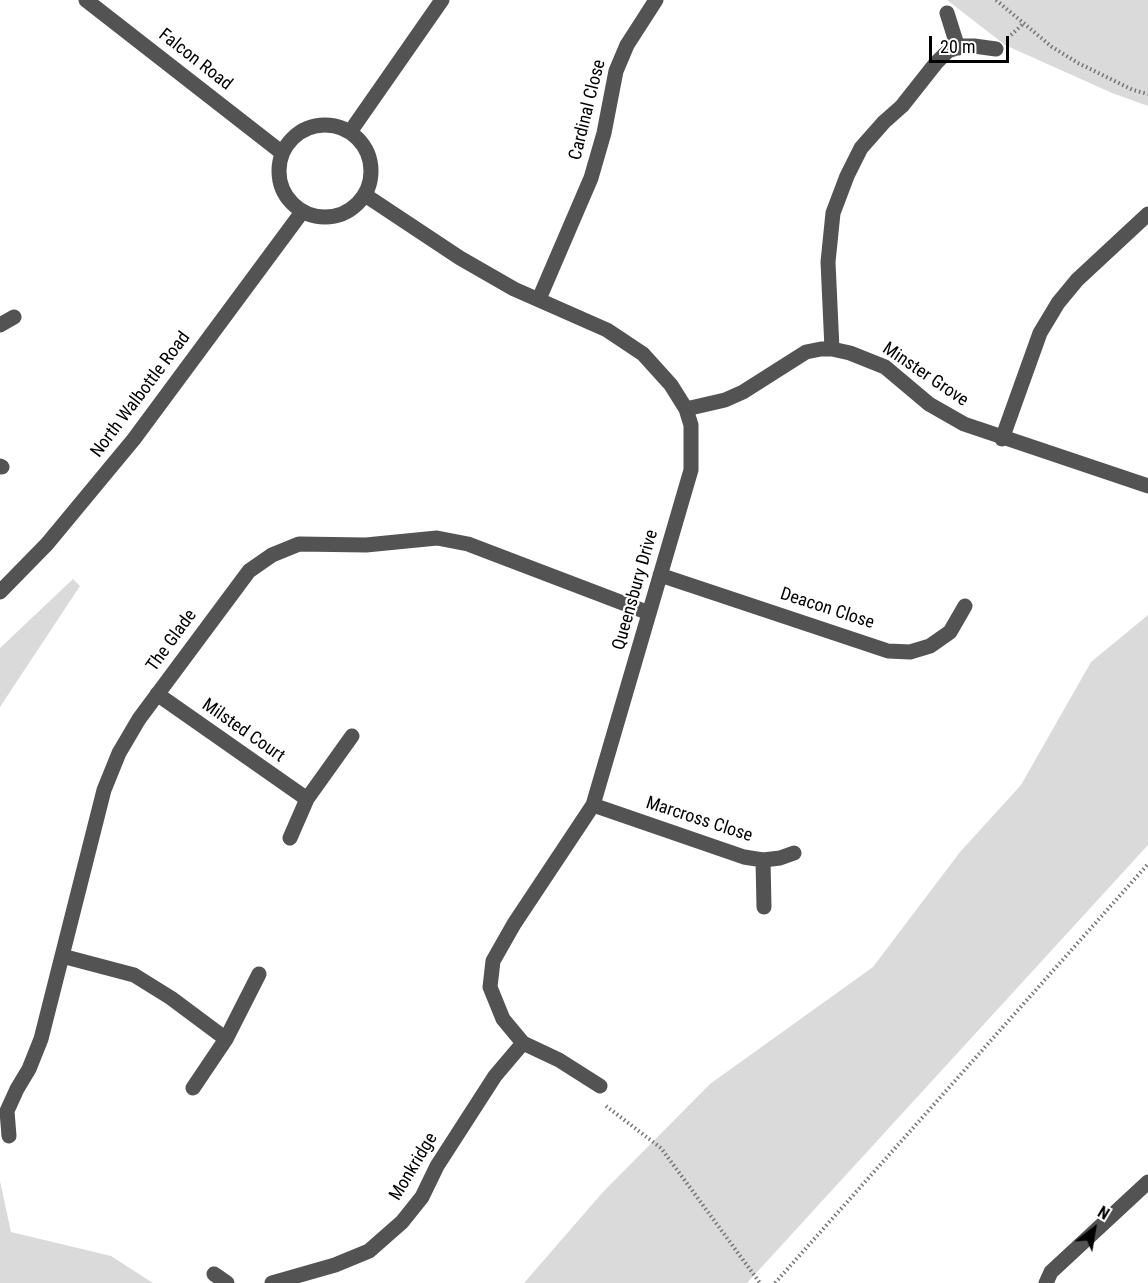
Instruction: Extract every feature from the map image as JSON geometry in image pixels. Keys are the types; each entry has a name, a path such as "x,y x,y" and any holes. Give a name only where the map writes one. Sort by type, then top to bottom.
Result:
{"street":[{"name":"Falcon Road","path":"86,0 281,152"},
{"path":"350,132 442,0"},
{"name":"Cardinal Close","path":"539,299 591,178 604,133 616,70 627,45 656,0"},
{"path":"947,13 958,48"},
{"path":"832,349 828,262 833,213 861,148 902,106 948,51 974,46 996,49"},
{"path":"318,125 335,126 350,132 363,144 370,160 371,178 365,195 353,209 337,217 319,218 302,212 289,201 281,187 278,171 281,152 303,130 318,125"},
{"name":"Queensbury Drive","path":"365,195 460,258 514,289 608,330 643,354 671,385 686,409 691,425 691,470 593,806 514,924 493,961 490,987 503,1019 523,1042 559,1060 600,1086"},
{"name":"North Walbottle Road","path":"0,592 47,544 134,439 302,212"},
{"path":"1002,438 1040,333 1058,303 1077,280 1148,214"},
{"path":"0,325 14,317"},
{"name":"Minster Grove","path":"686,409 725,400 743,392 806,352 832,349 850,353 885,367 929,404 964,424 1148,486"},
{"name":"The Glade","path":"9,1136 4,1111 29,1069 41,1039 104,790 119,753 157,694 249,571 272,555 298,544 366,546 437,538 468,543 650,613"},
{"name":"Deacon Close","path":"660,575 888,651 909,652 930,646 950,632 965,606"},
{"name":"Milsted Court","path":"157,694 307,799"},
{"path":"290,838 307,799 352,736"},
{"name":"Marcross Close","path":"593,806 744,857 763,860 794,853"},
{"path":"763,860 764,907"},
{"path":"62,956 134,975 171,998 226,1039"},
{"path":"193,1088 226,1039 259,974"},
{"name":"Monkridge","path":"272,1283 335,1265 369,1251 402,1222 422,1197 437,1166 495,1076 523,1042"},
{"path":"1046,1283 1052,1272 1148,1182"},
{"path":"214,1274 227,1283"}],"path":[{"path":"996,0 1061,53 1102,76 1148,94"},
{"path":"775,1283 1148,864"},
{"path":"600,1086 605,1105 661,1148 760,1283"}],"shaded area":[{"path":"947,0 1148,0 1148,106 1112,93 1005,45"},
{"path":"73,579 80,586 0,707 0,648"},
{"path":"1148,615 1148,845 747,1283 524,1283 603,1192 710,1084 873,967 960,852 1021,785 1091,662"},
{"path":"0,1181 11,1232 111,1256 153,1283 0,1283"}]}
